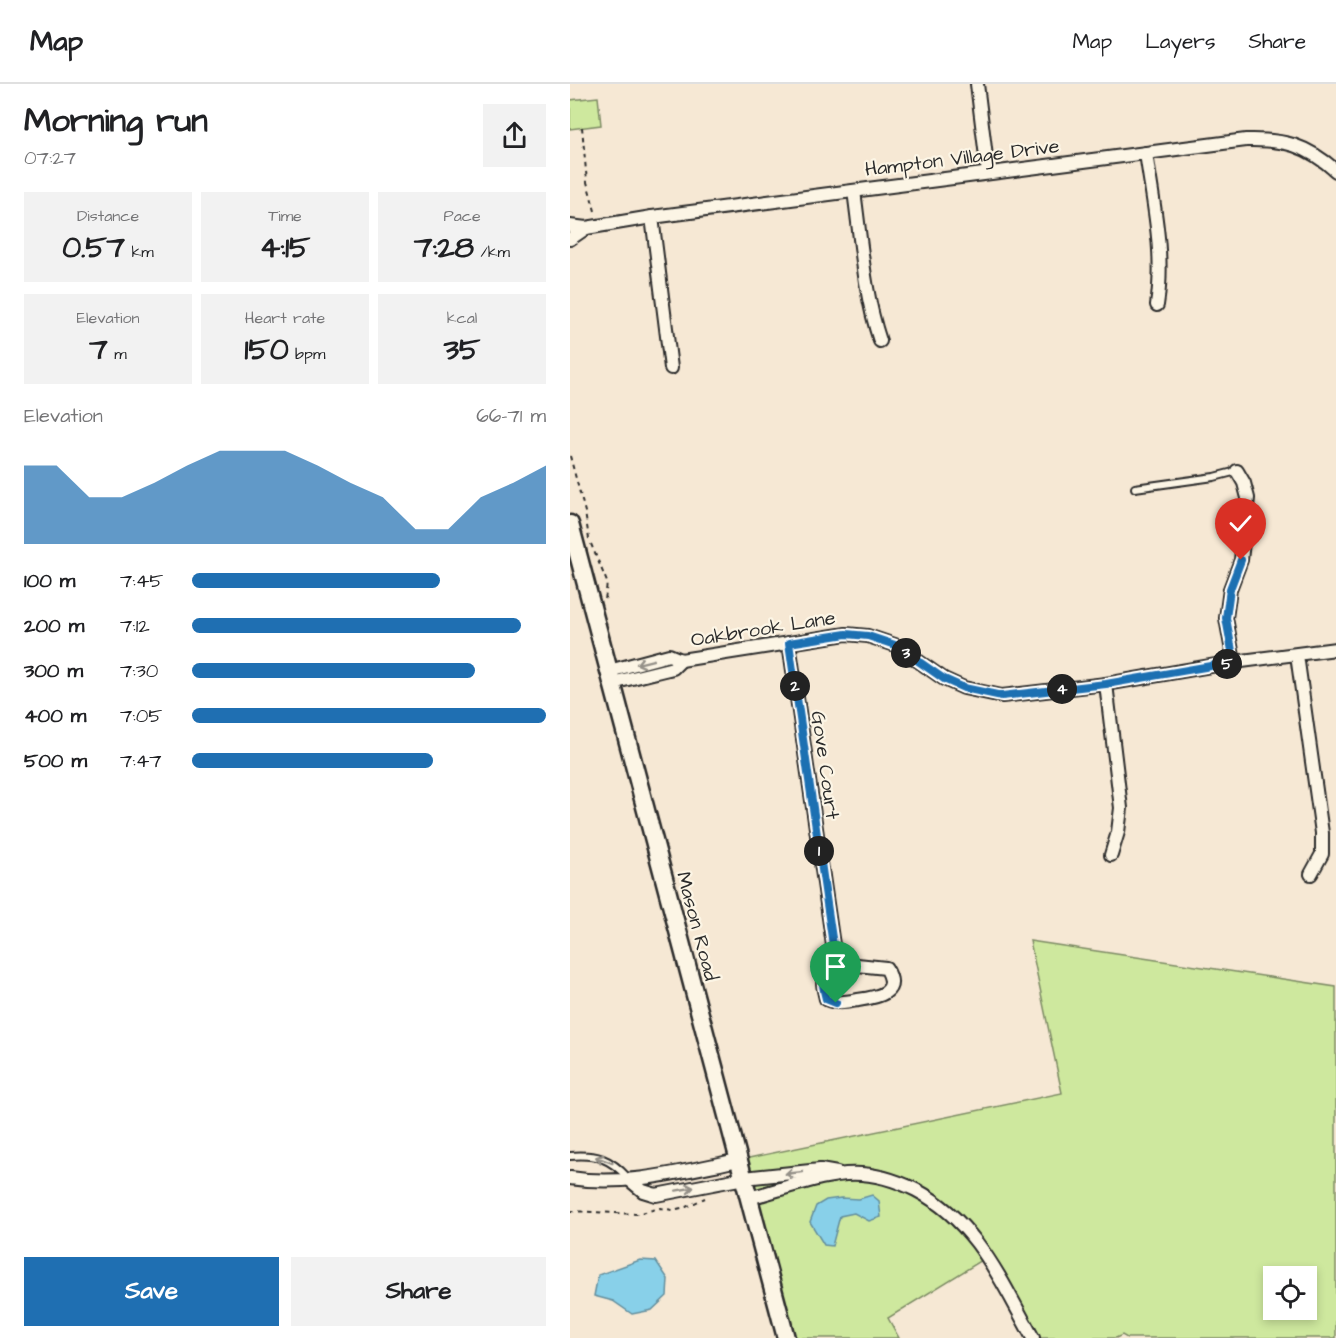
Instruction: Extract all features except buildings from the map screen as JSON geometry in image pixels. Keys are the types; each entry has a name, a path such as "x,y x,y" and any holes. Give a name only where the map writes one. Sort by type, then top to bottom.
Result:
{"main road":[{"name":"Mason Road","path":"570,524 786,1338"}],"street":[{"path":"977,84 988,173"},
{"name":"Hampton Village Drive","path":"570,226 586,228 652,217 1246,140 1272,140 1288,143 1305,149 1336,171"},
{"path":"1146,153 1160,255 1161,280 1157,305"},
{"path":"854,191 867,292 880,341"},
{"path":"652,217 671,368"},
{"name":"Hampton Village Drive","path":"570,238 586,228"},
{"path":"1234,662 1226,618 1230,589 1241,560 1248,498 1244,483 1237,471"},
{"name":"Oakbrook Lane","path":"611,677 673,668 681,660 846,634 868,636 895,645 944,679 964,688 1002,696 1106,684 1234,662 1336,649"},
{"name":"Gove Court","path":"789,643 833,945 838,963"},
{"path":"1297,655 1322,833 1322,854 1311,874"},
{"path":"1106,684 1121,808 1118,832 1111,855"},
{"path":"838,963 886,968 892,978 891,985 881,996 836,1003 826,999 822,982 826,972 838,963"},
{"path":"570,1178 597,1182 631,1181 739,1160"},
{"path":"631,1181 643,1191 656,1195 744,1178 820,1170 844,1174"},
{"path":"749,1198 844,1174 861,1173 894,1180 925,1195 959,1220 981,1248 1033,1338"}],"lane":[{"path":"1135,488 1214,477 1237,471"},
{"path":"570,1156 590,1156 611,1161 631,1181"}],"path":[{"path":"582,128 587,182 595,211"},
{"path":"570,456 585,512 589,540 607,582 605,603"},
{"path":"570,1211 637,1214 660,1208 673,1210 686,1207 711,1194"}],"green space":[{"path":"598,97 601,125 570,129 570,100"},
{"path":"1030,941 1336,987 1336,1338 1127,1338 1122,1335 1116,1338 1033,1338 987,1257 888,1318 899,1338 786,1338 739,1160 1062,1093"}],"water":[{"path":"872,1195 879,1201 881,1217 869,1221 854,1213 840,1216 832,1246 824,1245 810,1222 816,1206 826,1200 859,1199"},
{"path":"640,1260 656,1261 668,1279 667,1296 652,1310 632,1314 613,1301 594,1296 598,1275"}],"route":[{"path":"836,1003 826,999 822,982 826,972 838,963 833,945 789,643 846,634 868,636 895,645 944,679 964,688 1002,696 1106,684 1234,662 1226,618 1230,589 1241,560"}]}
